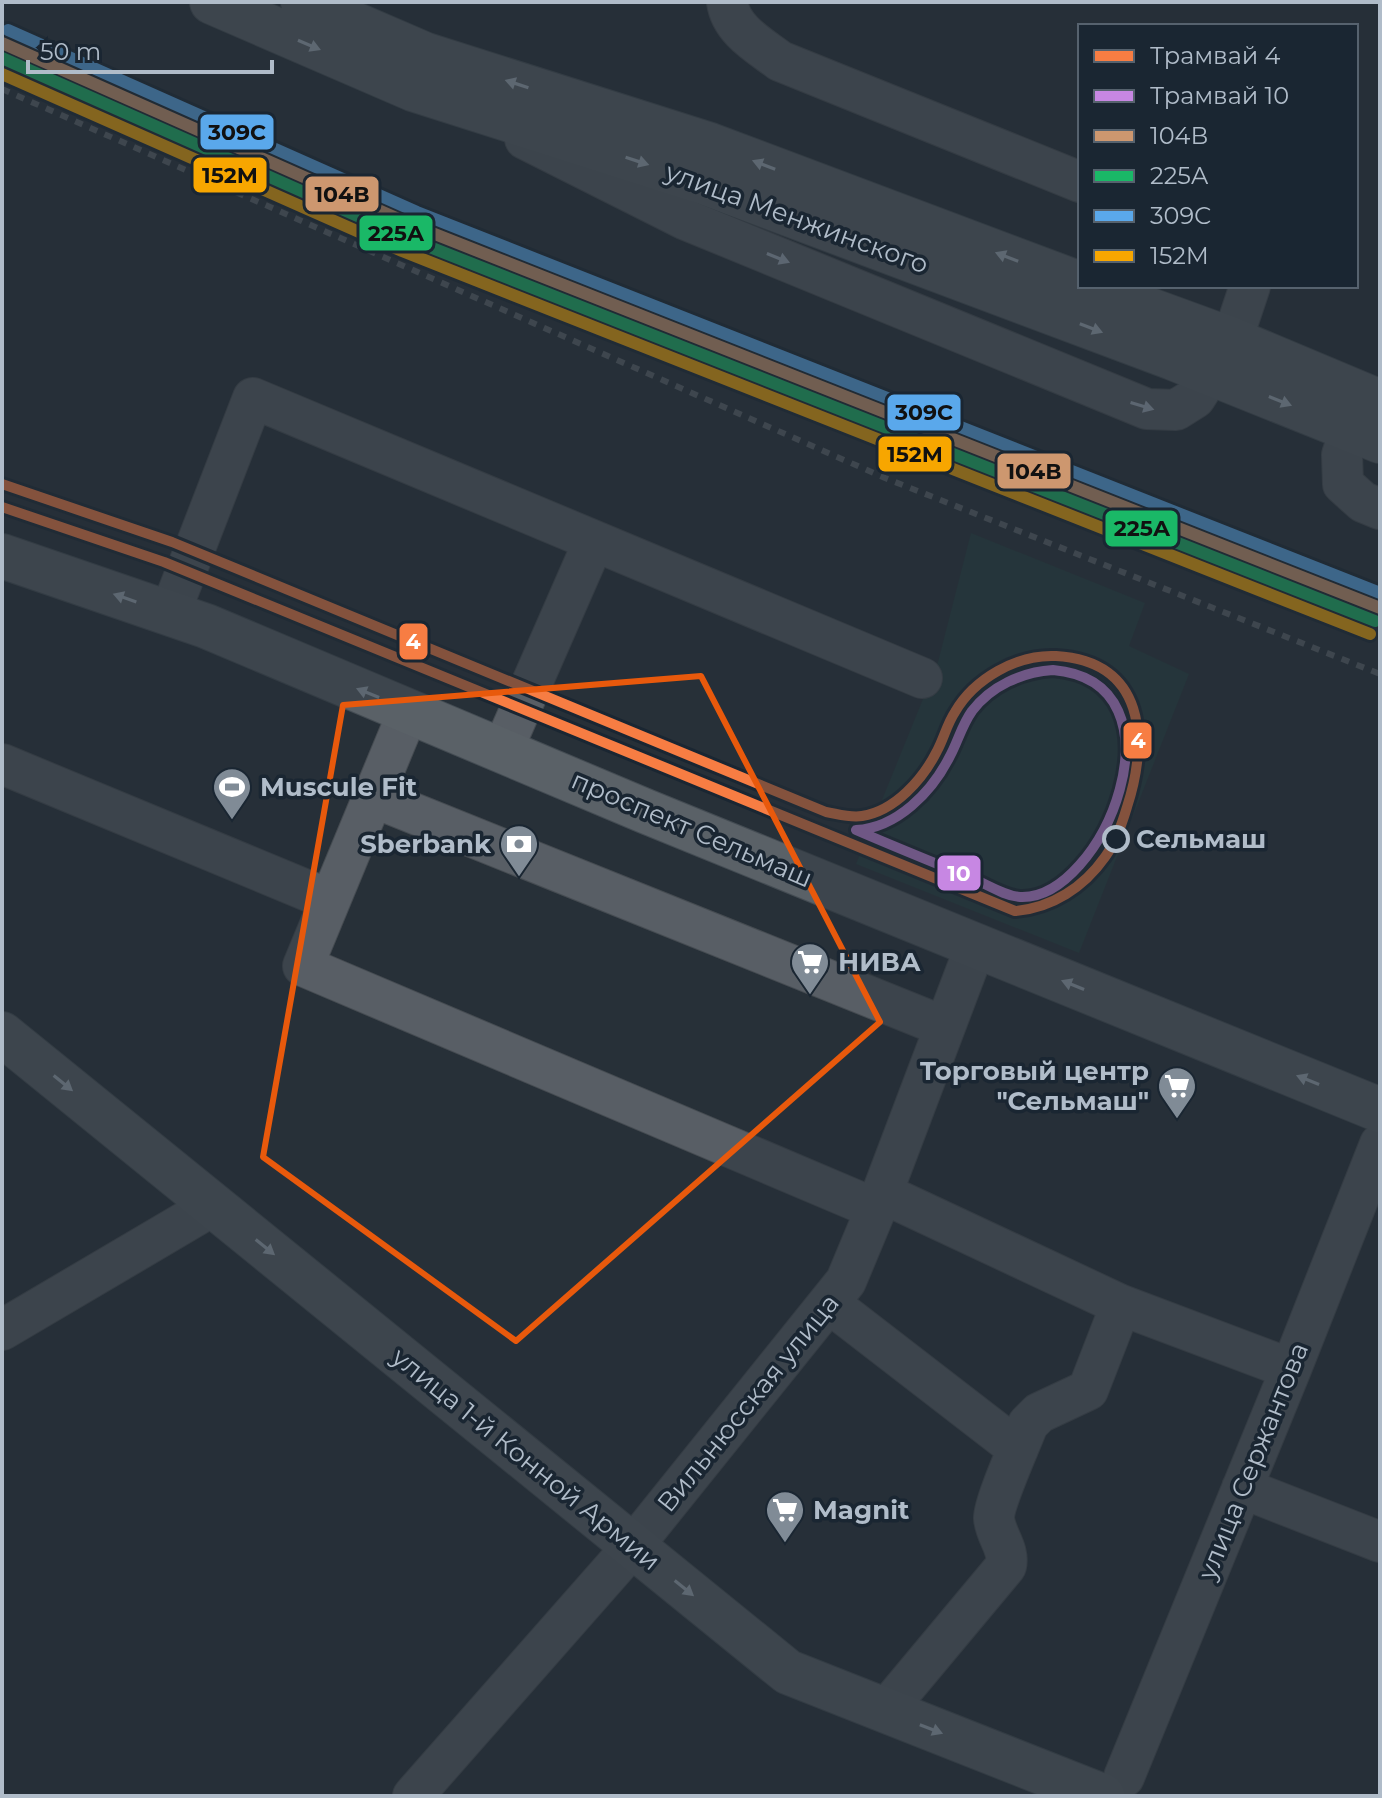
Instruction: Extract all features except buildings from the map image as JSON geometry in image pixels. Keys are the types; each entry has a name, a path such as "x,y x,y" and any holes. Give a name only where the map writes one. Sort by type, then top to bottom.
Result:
{"main road":[{"name":"улица Менжинского","path":"212,2 413,89 698,180 1220,356"},
{"name":"улица Менжинского","path":"303,2 426,55 710,145 1078,283"},
{"name":"улица Менжинского","path":"1088,288 1220,356 1370,424"},
{"name":"проспект Сельмаш","path":"2,556 206,626 645,811 1380,1110"},
{"name":"улица 1-й Конной Армии","path":"2,1034 788,1672 885,1711 1113,1786"}],"street":[{"path":"727,2 729,14 744,34 780,61 1078,181"},
{"path":"1220,356 1249,288"},
{"path":"170,613 253,398 922,678"},
{"path":"1370,424 1342,455 1343,484 1363,502 1380,509"},
{"path":"503,749 594,541"},
{"path":"409,710 303,966 879,1201 1121,1305 1291,1369"},
{"path":"2,764 330,900"},
{"path":"373,797 945,1027"},
{"name":"Вильнюсская улица","path":"413,1796 633,1546 846,1281 976,945"},
{"name":"улица Сержантова","path":"1113,1786 1242,1488 1380,1144"},
{"path":"2,1330 214,1205"},
{"path":"829,1303 1029,1442"},
{"path":"885,1711 1006,1566 1007,1556 994,1518 1029,1442 1033,1417 1088,1390 1121,1305"},
{"path":"1242,1488 1380,1542"}],"highlighted area":[{"path":"701,676 880,1022 516,1341 263,1157 343,705"}],"green space":[{"path":"971,533 1145,603 1129,646 1189,674 1079,953 856,864 938,662"}],"tram line":[{"name":"4","path":"2,484 172,542 826,812 862,816 897,801 924,772 952,717 973,689 1012,664 1041,656 1086,661 1108,672 1123,688 1133,708 1138,731 1134,781 1118,833 1097,868 1054,901 1015,911 164,562 2,507"},
{"path":"946,731 994,687 1030,671 1050,669 1071,673 1105,691 1124,711 1132,749 1130,776 1123,802 1097,851 1080,873 1041,908"},
{"name":"10","path":"1053,670 1095,683 1118,711 1126,748 1120,790 1104,830 1080,865 1051,889 1020,897 1008,895 856,830 885,823 923,795 942,769 969,716 988,694 1019,677 1053,670"}],"railway":[{"path":"2,89 885,478 1380,674"}],"transit line":[{"name":"309С","path":"8,30 417,212 1380,593"},
{"name":"104В","path":"2,43 412,225 1380,608"},
{"name":"225А","path":"2,58 407,238 1375,621"},
{"name":"152М","path":"2,74 402,251 1370,634"}],"place":[{"name":"Muscule Fit","path":"232,821"},
{"name":"Сельмаш","path":"1116,839"},
{"name":"Sberbank","path":"519,878"},
{"name":"НИВА","path":"810,996"},
{"name":"Торговый центр \"Сельмаш\"","path":"1177,1120"},
{"name":"Magnit","path":"785,1544"}]}
